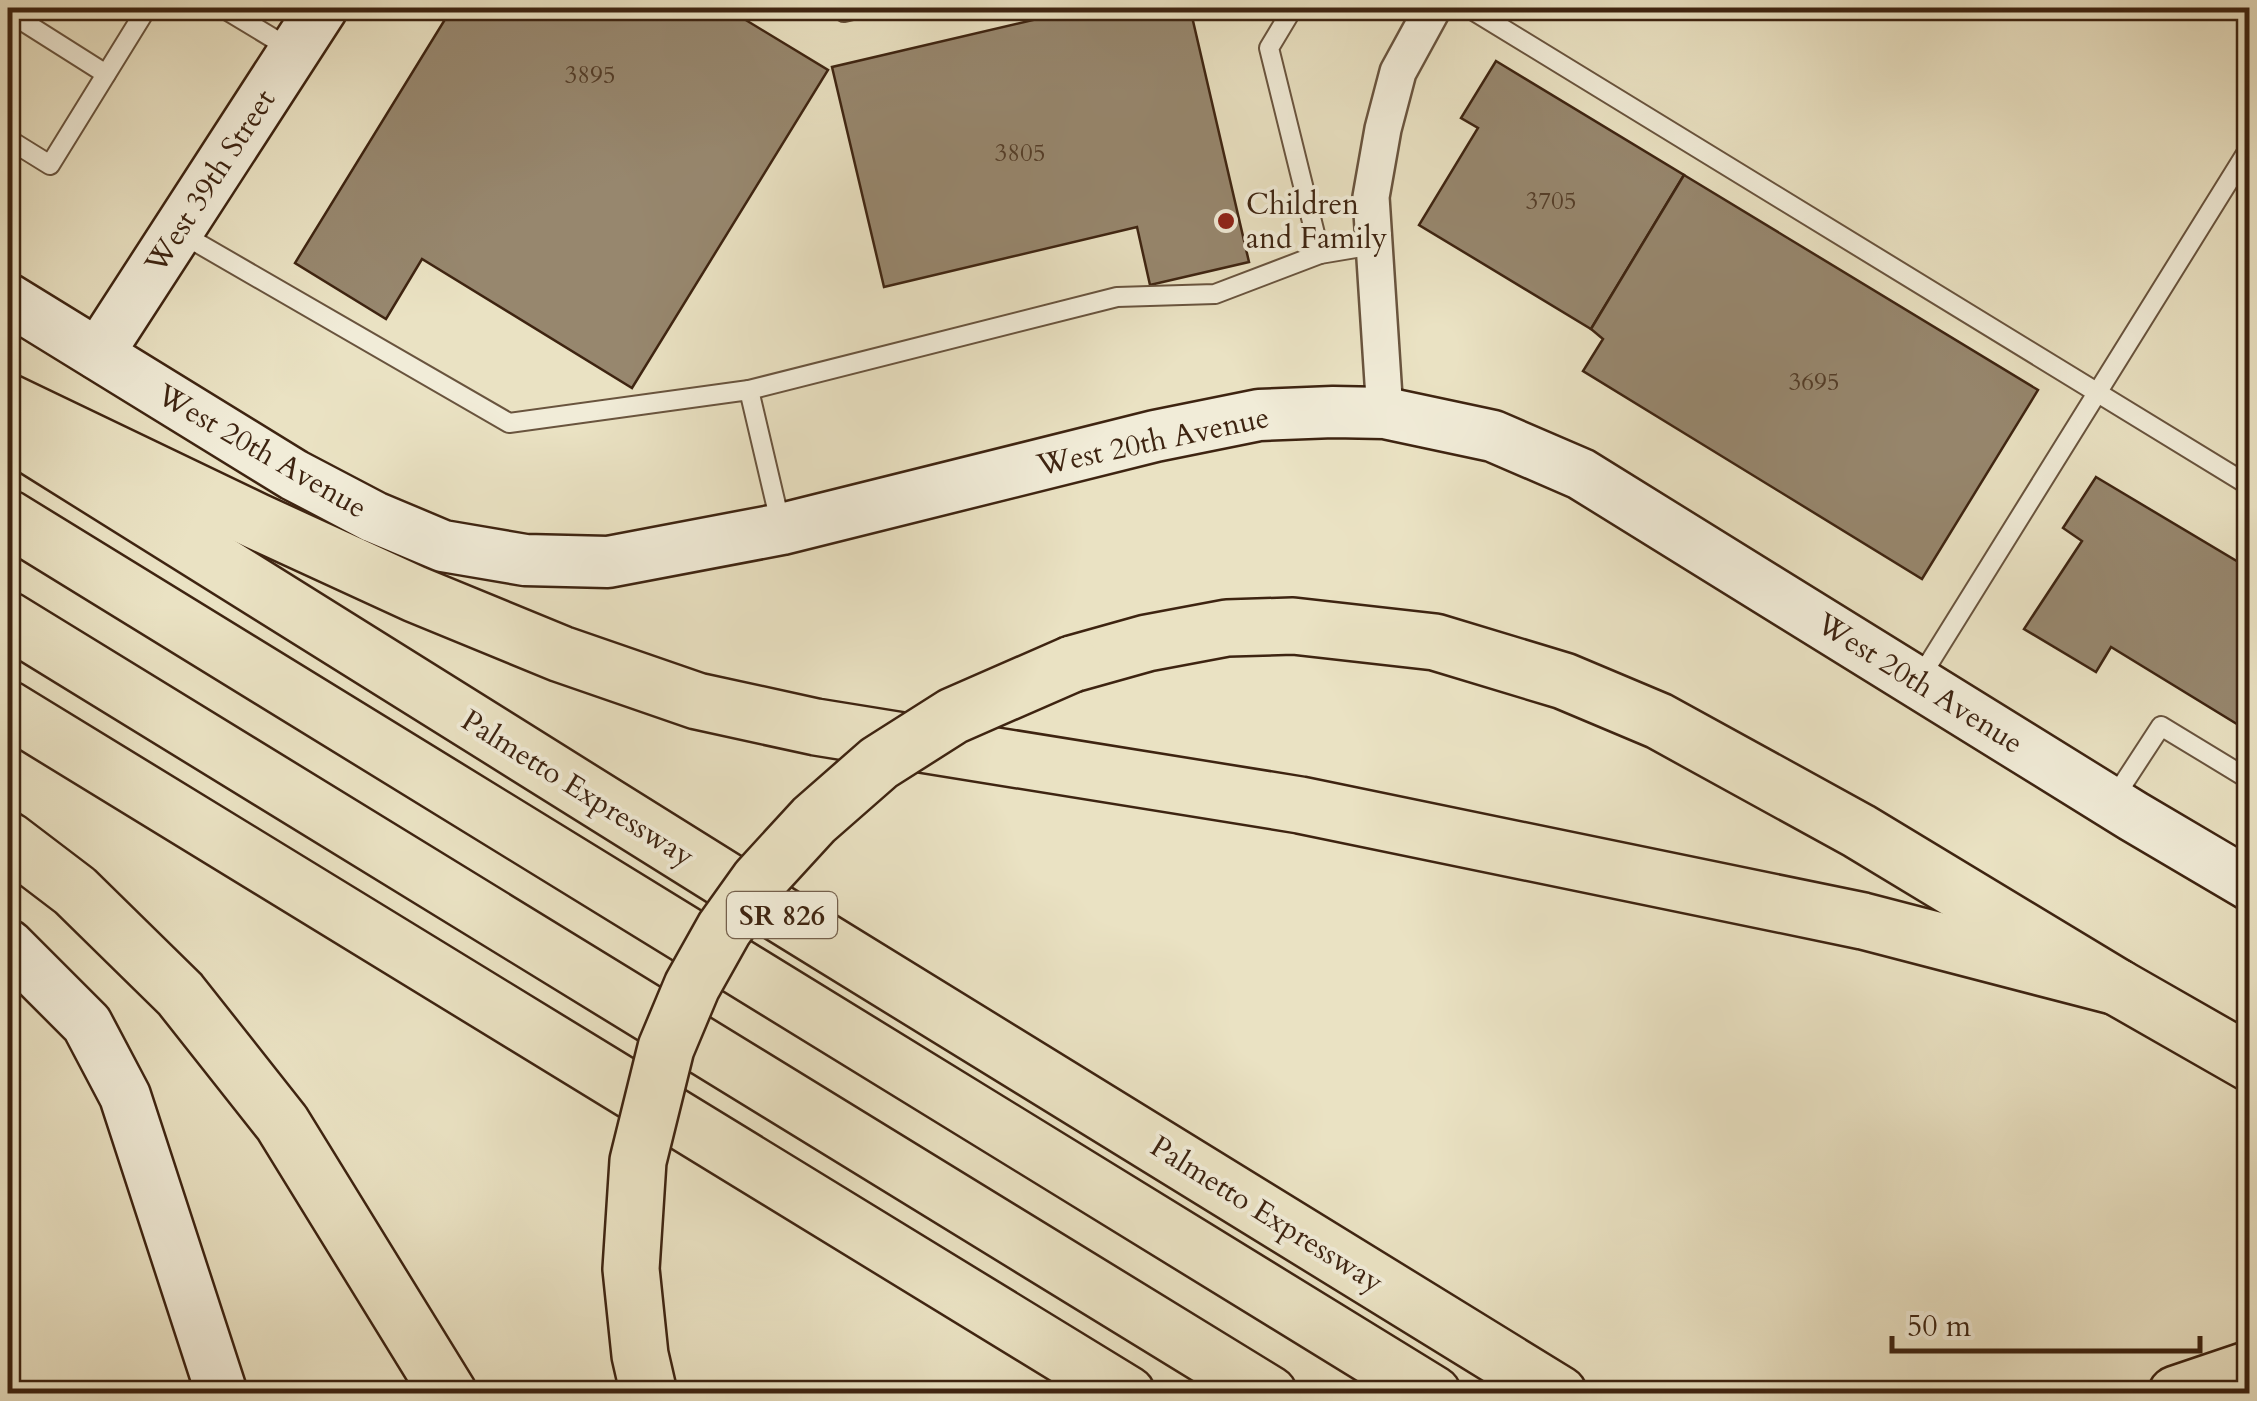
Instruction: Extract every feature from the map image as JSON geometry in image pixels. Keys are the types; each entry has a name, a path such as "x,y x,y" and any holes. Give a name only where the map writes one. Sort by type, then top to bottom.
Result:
{"highway":[{"path":"8,402 415,594 561,654 697,702 816,728 1300,805 1863,921 2117,987"},
{"name":"Palmetto Expressway","path":"8,432 1559,1394"},
{"path":"8,518 1434,1394"},
{"path":"8,620 1270,1394"},
{"path":"649,1394 640,1355 631,1268 638,1161 666,1048 692,986 724,928 760,880 814,820 879,763 954,716 1072,664 1147,643 1227,628 1293,626 1435,642 1564,680 1659,720 1860,831 2250,1063"},
{"path":"21,715 1127,1394"},
{"path":"8,840 75,891 180,994 282,1123 448,1394"},
{"path":"2176,1394 2250,1369"}],"street":[{"name":"West 39th Street","path":"98,354 322,8"},
{"path":"1385,413 1371,198 1398,72 1434,8"},
{"name":"West 20th Avenue","path":"8,299 294,475 374,517 443,546 524,560 608,562 782,529 1155,436 1259,415 1385,413 1493,436 1580,474 2250,885"},
{"path":"8,946 87,1024 125,1096 222,1394"}],"lane":[{"path":"8,139 50,166 148,8"},
{"path":"224,8 294,51"},
{"path":"838,8 844,12 860,8"},
{"path":"1294,8 1269,48 1320,254"},
{"path":"1469,8 2250,486"},
{"path":"8,12 106,74"},
{"path":"1918,682 2250,147"},
{"path":"177,232 508,423 749,390 1117,297 1215,294 1320,254 1374,245"},
{"path":"749,390 782,529"},
{"path":"2111,802 2161,726 2250,780"}],"building":[{"path":"452,8 726,8 828,70 632,388 422,259 386,319 295,263"},
{"path":"1084,8 1190,8 1249,262 1150,285 1137,227 884,287 832,67"},
{"path":"1496,61 1684,175 1591,329 1419,225 1478,128 1461,118"},
{"path":"1684,175 2038,390 1922,579 1583,371 1603,339 1591,329"},
{"path":"2096,477 2250,569 2250,732 2111,647 2096,672 2024,629 2082,541 2063,528"}],"place":[{"name":"Children and Family","path":"1226,221"}]}
